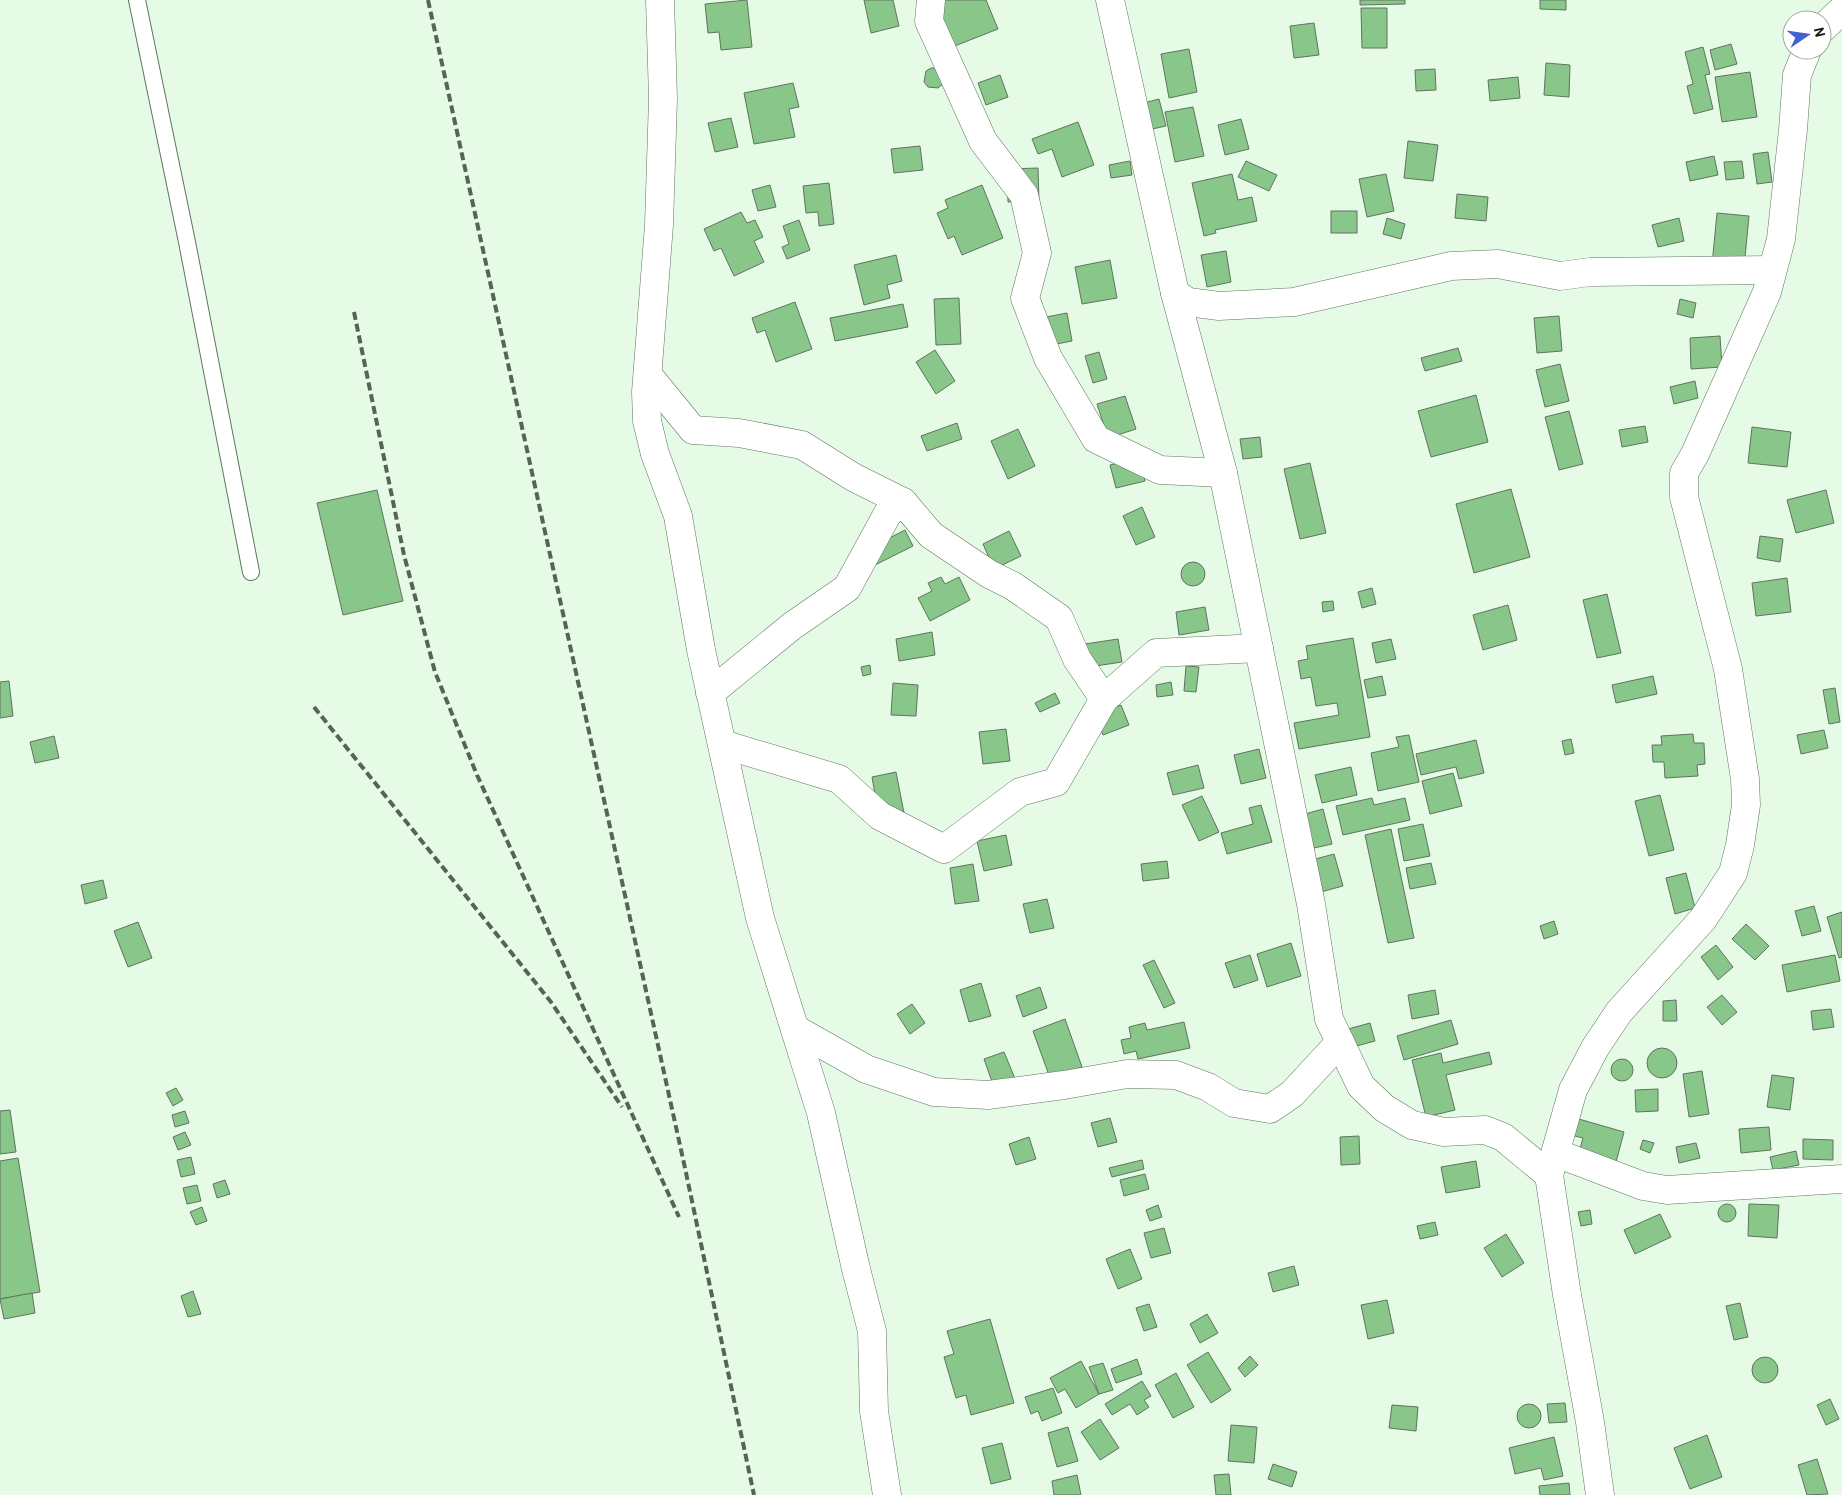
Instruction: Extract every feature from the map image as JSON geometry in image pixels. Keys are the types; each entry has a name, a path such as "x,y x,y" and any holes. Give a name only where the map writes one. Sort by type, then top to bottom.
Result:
{"street":[{"path":"660,0 664,98 659,225 648,375 648,421 655,454 678,516 701,650 760,918 822,1113 856,1269 872,1331 874,1411 887,1495"},
{"path":"931,0 929,21 983,141 1024,196 1037,253 1025,298 1048,358 1096,439 1160,470 1223,473"},
{"path":"1110,0 1175,293 1223,473 1312,904 1329,1019 1361,1086 1384,1108 1412,1125 1444,1132 1485,1130 1503,1137 1552,1164 1643,1186 1667,1190 1842,1180"},
{"path":"1832,20 1842,10"},
{"path":"1600,1495 1590,1422 1567,1296 1552,1164 1573,1090 1595,1048 1619,1012 1704,919 1733,873 1740,845 1746,805 1745,788 1728,668 1684,497 1684,473 1695,454 1763,300 1772,270 1781,238 1797,75 1803,60"},
{"path":"1175,293 1188,302 1219,306 1294,302 1451,266 1498,264 1560,276 1590,272 1772,270"},
{"path":"648,375 693,430 739,432 802,445 853,477 903,502 931,535 989,574 1013,586 1058,618 1077,659 1104,699"},
{"path":"710,693 792,626 848,588 888,513 903,502"},
{"path":"722,744 839,779 880,816 944,849 1020,792 1056,782 1104,699 1156,653 1259,648"},
{"path":"795,1029 866,1070 934,1092 988,1095 1127,1074 1176,1075 1208,1087 1234,1103 1270,1109 1292,1094 1340,1042"}],"lane":[{"path":"137,0 187,242 251,572"}],"building":[{"path":"747,0 752,47 721,50 719,32 708,33 705,4"},
{"path":"864,0 893,0 899,26 871,33"},
{"path":"942,0 986,0 998,29 952,47 935,3"},
{"path":"1360,0 1405,0 1405,4 1360,5"},
{"path":"1540,0 1566,0 1566,10 1540,9"},
{"path":"1361,8 1387,8 1387,48 1362,48"},
{"path":"1314,23 1319,55 1294,58 1290,26"},
{"path":"1731,44 1737,64 1715,70 1710,50"},
{"path":"1703,47 1710,74 1705,75 1713,109 1694,114 1687,86 1693,84 1685,52"},
{"path":"1189,49 1197,92 1169,98 1161,54"},
{"path":"1546,63 1570,65 1569,97 1544,95"},
{"path":"935,68 943,84 938,88 928,87 924,82 926,71"},
{"path":"1435,69 1436,90 1416,91 1415,70"},
{"path":"1750,72 1757,117 1722,122 1715,77"},
{"path":"1000,75 1008,97 986,105 978,83"},
{"path":"1518,77 1520,98 1490,101 1488,80"},
{"path":"793,83 799,107 789,109 795,137 754,144 744,93"},
{"path":"1159,99 1166,126 1143,131 1136,105"},
{"path":"1193,107 1204,156 1175,162 1165,112"},
{"path":"731,118 738,147 715,152 708,123"},
{"path":"1241,119 1249,149 1225,155 1218,125"},
{"path":"1078,122 1094,165 1062,177 1052,149 1038,154 1032,139"},
{"path":"1408,141 1438,145 1433,181 1404,178"},
{"path":"920,146 923,170 894,173 891,149"},
{"path":"1768,152 1772,182 1757,184 1753,154"},
{"path":"1714,156 1718,175 1690,181 1686,162"},
{"path":"1130,161 1132,175 1111,178 1109,165"},
{"path":"1246,161 1277,175 1269,191 1238,177"},
{"path":"1742,161 1744,178 1726,180 1724,162"},
{"path":"1038,168 1039,201 1008,202 1007,169"},
{"path":"1232,174 1238,200 1252,197 1257,221 1215,230 1216,233 1204,236 1192,183"},
{"path":"1386,174 1394,211 1367,217 1359,179"},
{"path":"829,183 834,224 819,226 818,212 806,213 803,186"},
{"path":"770,185 776,207 758,211 752,190"},
{"path":"982,185 1003,238 962,255 954,236 948,239 937,213 948,208 945,200"},
{"path":"1457,194 1488,197 1486,221 1455,218"},
{"path":"1331,211 1357,211 1357,233 1331,233"},
{"path":"741,212 747,223 755,220 763,237 754,241 764,262 734,276 721,248 714,251 704,229"},
{"path":"1717,213 1749,216 1744,268 1712,265"},
{"path":"1387,218 1405,224 1401,239 1383,234"},
{"path":"1679,218 1684,241 1658,247 1652,225"},
{"path":"799,220 810,250 787,259 782,247 789,244 783,226"},
{"path":"1226,251 1231,282 1207,287 1201,255"},
{"path":"896,255 902,281 887,285 890,298 864,305 854,265"},
{"path":"1110,260 1117,298 1082,304 1075,267"},
{"path":"959,298 961,344 936,345 934,299"},
{"path":"1680,299 1696,303 1693,318 1677,314"},
{"path":"795,302 812,349 776,362 765,330 757,333 752,318"},
{"path":"903,304 908,327 835,341 830,318"},
{"path":"1067,313 1072,341 1046,346 1041,318"},
{"path":"1559,316 1562,351 1537,353 1534,318"},
{"path":"1720,336 1722,367 1691,369 1690,338"},
{"path":"1458,348 1462,361 1425,371 1421,358"},
{"path":"935,350 955,381 936,394 916,362"},
{"path":"1099,352 1107,379 1093,383 1085,356"},
{"path":"1560,364 1569,401 1545,407 1536,370"},
{"path":"1695,381 1698,398 1674,404 1670,387"},
{"path":"1476,395 1488,442 1431,457 1418,411"},
{"path":"1125,396 1136,429 1108,438 1097,404"},
{"path":"1569,411 1583,464 1559,470 1545,417"},
{"path":"957,423 962,439 927,451 921,436"},
{"path":"1645,426 1648,442 1622,447 1619,430"},
{"path":"1752,427 1791,432 1787,467 1748,463"},
{"path":"1018,429 1035,466 1008,479 991,441"},
{"path":"1260,437 1262,457 1243,459 1240,439"},
{"path":"1139,458 1145,481 1116,488 1110,465"},
{"path":"1310,463 1326,533 1300,539 1284,469"},
{"path":"1511,489 1530,557 1474,573 1456,504"},
{"path":"377,490 403,601 343,615 317,503"},
{"path":"1826,490 1834,523 1796,533 1787,500"},
{"path":"1142,507 1155,537 1136,545 1123,516"},
{"path":"905,530 913,546 863,571 855,556"},
{"path":"1009,531 1021,556 994,569 983,544"},
{"path":"1760,536 1783,539 1780,562 1757,558"},
{"path":"1188,562 1198,562 1205,569 1205,579 1198,586 1188,586 1181,579 1181,569"},
{"path":"941,577 945,584 959,577 970,600 930,621 918,598 932,591 928,583"},
{"path":"1787,578 1791,612 1756,616 1752,583"},
{"path":"1372,588 1376,604 1362,608 1358,592"},
{"path":"1607,594 1621,653 1597,658 1583,600"},
{"path":"1333,601 1334,610 1323,612 1322,602"},
{"path":"1508,605 1517,640 1483,650 1473,615"},
{"path":"1205,607 1209,630 1179,635 1176,612"},
{"path":"932,632 935,655 899,661 896,639"},
{"path":"1353,638 1370,737 1299,749 1294,723 1339,715 1337,703 1316,706 1311,677 1301,679 1298,661 1308,659 1306,646"},
{"path":"1118,639 1122,662 1089,667 1085,644"},
{"path":"1391,639 1396,659 1376,663 1372,643"},
{"path":"870,665 871,674 863,676 861,667"},
{"path":"1186,666 1199,667 1196,692 1184,691"},
{"path":"1382,676 1386,695 1368,698 1364,680"},
{"path":"1653,676 1657,694 1616,703 1612,685"},
{"path":"9,681 13,716 0,718 0,682"},
{"path":"1171,682 1173,695 1157,697 1156,685"},
{"path":"893,683 918,685 916,716 891,715"},
{"path":"1835,688 1840,722 1829,724 1823,690"},
{"path":"1055,693 1060,703 1040,712 1035,703"},
{"path":"1121,705 1129,725 1103,735 1095,715"},
{"path":"1006,729 1010,761 983,764 979,732"},
{"path":"1824,730 1828,748 1801,754 1797,735"},
{"path":"1693,734 1694,743 1704,743 1705,764 1697,765 1698,776 1665,778 1664,762 1653,762 1652,745 1662,745 1661,736"},
{"path":"1409,735 1419,782 1378,791 1371,753 1399,747 1396,737"},
{"path":"54,736 59,758 35,763 30,742"},
{"path":"1571,739 1574,753 1565,755 1562,741"},
{"path":"1476,740 1484,773 1459,779 1456,767 1421,775 1416,754"},
{"path":"1259,749 1266,778 1241,784 1234,755"},
{"path":"1198,765 1204,788 1173,795 1167,773"},
{"path":"1351,767 1357,795 1322,803 1315,775"},
{"path":"896,772 905,818 880,823 872,777"},
{"path":"1453,773 1462,806 1430,814 1422,781"},
{"path":"1660,795 1674,850 1649,856 1635,801"},
{"path":"1202,796 1219,832 1199,841 1182,805"},
{"path":"1372,798 1374,805 1405,798 1410,820 1343,835 1336,806"},
{"path":"1261,805 1272,842 1227,854 1221,833 1253,824 1249,808"},
{"path":"1323,809 1332,844 1314,848 1305,814"},
{"path":"1423,824 1430,856 1404,861 1398,829"},
{"path":"1391,829 1414,938 1388,943 1365,835"},
{"path":"1006,835 1012,865 984,871 977,841"},
{"path":"1334,854 1343,886 1317,893 1308,861"},
{"path":"1167,861 1169,878 1143,881 1141,864"},
{"path":"1431,863 1436,884 1410,889 1406,868"},
{"path":"973,864 979,901 955,904 950,868"},
{"path":"1686,873 1695,908 1675,914 1666,878"},
{"path":"103,880 107,898 85,904 81,885"},
{"path":"1047,899 1054,928 1030,933 1023,904"},
{"path":"1814,906 1821,931 1802,936 1795,911"},
{"path":"1842,912 1842,957 1839,958 1827,917"},
{"path":"1554,921 1558,934 1544,939 1540,926"},
{"path":"138,922 152,958 128,967 114,931"},
{"path":"1746,924 1769,946 1755,960 1732,939"},
{"path":"1291,943 1301,976 1267,987 1257,954"},
{"path":"1716,945 1733,967 1718,980 1701,957"},
{"path":"1250,955 1258,980 1234,988 1225,963"},
{"path":"1835,955 1840,981 1787,992 1782,965"},
{"path":"1154,960 1175,1003 1164,1008 1143,965"},
{"path":"981,983 991,1016 969,1022 960,990"},
{"path":"1040,987 1047,1008 1023,1017 1016,996"},
{"path":"1435,990 1439,1014 1412,1019 1408,995"},
{"path":"1722,995 1737,1012 1722,1025 1707,1007"},
{"path":"1676,1000 1677,1021 1663,1021 1663,1001"},
{"path":"912,1004 925,1023 910,1034 897,1014"},
{"path":"1831,1009 1834,1027 1813,1030 1811,1011"},
{"path":"1065,1019 1082,1067 1050,1078 1033,1031"},
{"path":"1451,1020 1458,1044 1404,1060 1397,1036"},
{"path":"1184,1022 1190,1048 1138,1059 1136,1051 1124,1054 1121,1040 1131,1038 1129,1027 1145,1023 1147,1030"},
{"path":"1370,1023 1375,1041 1353,1047 1348,1029"},
{"path":"1662,1048 1673,1052 1677,1063 1673,1074 1662,1078 1651,1074 1647,1063 1651,1052"},
{"path":"1004,1052 1016,1081 995,1090 984,1059"},
{"path":"1489,1052 1492,1064 1446,1075 1455,1110 1426,1117 1412,1060 1441,1053 1443,1063"},
{"path":"1622,1059 1630,1062 1633,1070 1630,1078 1622,1081 1614,1078 1611,1070 1614,1062"},
{"path":"1702,1071 1709,1114 1689,1117 1683,1074"},
{"path":"1772,1075 1794,1078 1790,1110 1767,1107"},
{"path":"176,1088 183,1100 173,1106 166,1093"},
{"path":"1658,1089 1658,1111 1636,1112 1635,1090"},
{"path":"10,1110 16,1152 0,1154 0,1111"},
{"path":"185,1111 189,1123 175,1127 172,1115"},
{"path":"1572,1117 1624,1132 1615,1166 1578,1156 1583,1138 1567,1134"},
{"path":"1110,1118 1117,1142 1098,1147 1091,1123"},
{"path":"1769,1127 1771,1150 1741,1153 1739,1129"},
{"path":"185,1132 191,1145 178,1150 173,1137"},
{"path":"1359,1136 1360,1164 1341,1165 1340,1137"},
{"path":"1029,1137 1036,1159 1016,1165 1009,1144"},
{"path":"1803,1139 1833,1140 1833,1160 1803,1159"},
{"path":"1643,1140 1654,1143 1650,1153 1640,1149"},
{"path":"1696,1143 1700,1158 1679,1163 1676,1147"},
{"path":"1796,1151 1799,1165 1773,1170 1770,1157"},
{"path":"191,1157 195,1174 181,1177 177,1160"},
{"path":"18,1158 40,1292 0,1299 0,1161"},
{"path":"1142,1160 1144,1169 1112,1177 1109,1168"},
{"path":"1476,1161 1480,1187 1446,1193 1441,1167"},
{"path":"1145,1174 1149,1189 1124,1196 1120,1180"},
{"path":"225,1180 230,1194 217,1198 213,1184"},
{"path":"197,1185 201,1201 187,1204 183,1188"},
{"path":"1727,1204 1733,1207 1736,1213 1733,1219 1727,1222 1721,1219 1718,1213 1721,1207"},
{"path":"1749,1204 1779,1205 1777,1238 1748,1236"},
{"path":"1158,1205 1162,1217 1150,1221 1146,1210"},
{"path":"202,1207 207,1221 196,1225 190,1212"},
{"path":"1590,1210 1592,1224 1581,1226 1578,1212"},
{"path":"1660,1214 1671,1237 1635,1254 1624,1230"},
{"path":"1435,1222 1438,1235 1420,1239 1417,1226"},
{"path":"1164,1228 1171,1253 1151,1258 1144,1233"},
{"path":"1506,1234 1524,1263 1502,1277 1484,1248"},
{"path":"1130,1249 1142,1279 1118,1289 1106,1259"},
{"path":"1294,1266 1299,1285 1273,1292 1268,1273"},
{"path":"193,1291 201,1314 188,1317 181,1296"},
{"path":"32,1293 35,1313 4,1319 0,1299"},
{"path":"1387,1300 1394,1333 1368,1339 1361,1305"},
{"path":"1740,1303 1748,1337 1734,1340 1726,1306"},
{"path":"1149,1304 1157,1327 1144,1331 1136,1308"},
{"path":"1207,1314 1218,1333 1200,1343 1190,1324"},
{"path":"990,1319 1014,1403 971,1415 966,1395 956,1398 944,1357 954,1354 947,1331"},
{"path":"1208,1352 1231,1390 1211,1403 1187,1365"},
{"path":"1250,1356 1258,1365 1245,1377 1238,1368"},
{"path":"1765,1357 1774,1361 1778,1370 1774,1379 1765,1383 1756,1379 1752,1370 1756,1361"},
{"path":"1137,1359 1142,1374 1116,1383 1111,1369"},
{"path":"1081,1361 1099,1394 1076,1408 1065,1389 1058,1393 1050,1378"},
{"path":"1103,1363 1113,1390 1099,1394 1089,1367"},
{"path":"1176,1373 1194,1407 1173,1418 1155,1385"},
{"path":"1142,1381 1151,1396 1144,1400 1149,1407 1137,1415 1130,1404 1112,1415 1105,1404"},
{"path":"1053,1388 1062,1413 1042,1421 1038,1411 1031,1414 1025,1397"},
{"path":"1830,1399 1839,1419 1826,1425 1817,1405"},
{"path":"1565,1403 1567,1422 1549,1423 1547,1404"},
{"path":"1524,1404 1534,1404 1541,1411 1541,1421 1534,1428 1524,1428 1517,1421 1517,1411"},
{"path":"1392,1405 1418,1407 1416,1431 1389,1428"},
{"path":"1100,1419 1119,1448 1100,1460 1081,1432"},
{"path":"1231,1425 1257,1427 1254,1463 1228,1461"},
{"path":"1068,1427 1078,1461 1057,1467 1048,1433"},
{"path":"1707,1435 1722,1477 1690,1489 1674,1448"},
{"path":"1554,1437 1563,1476 1544,1480 1541,1468 1515,1474 1509,1448"},
{"path":"1002,1443 1011,1479 991,1484 982,1448"},
{"path":"1817,1459 1828,1494 1807,1495 1798,1465"},
{"path":"1273,1464 1297,1472 1292,1487 1268,1479"},
{"path":"1229,1474 1231,1495 1216,1495 1214,1475"},
{"path":"1077,1475 1081,1495 1054,1495 1052,1481"},
{"path":"1569,1483 1570,1495 1540,1495 1539,1486"}],"railway":[{"path":"428,0 685,1168 754,1495"},
{"path":"354,312 404,555 435,672 477,775 679,1217"},
{"path":"314,707 551,1002 622,1107"}]}
